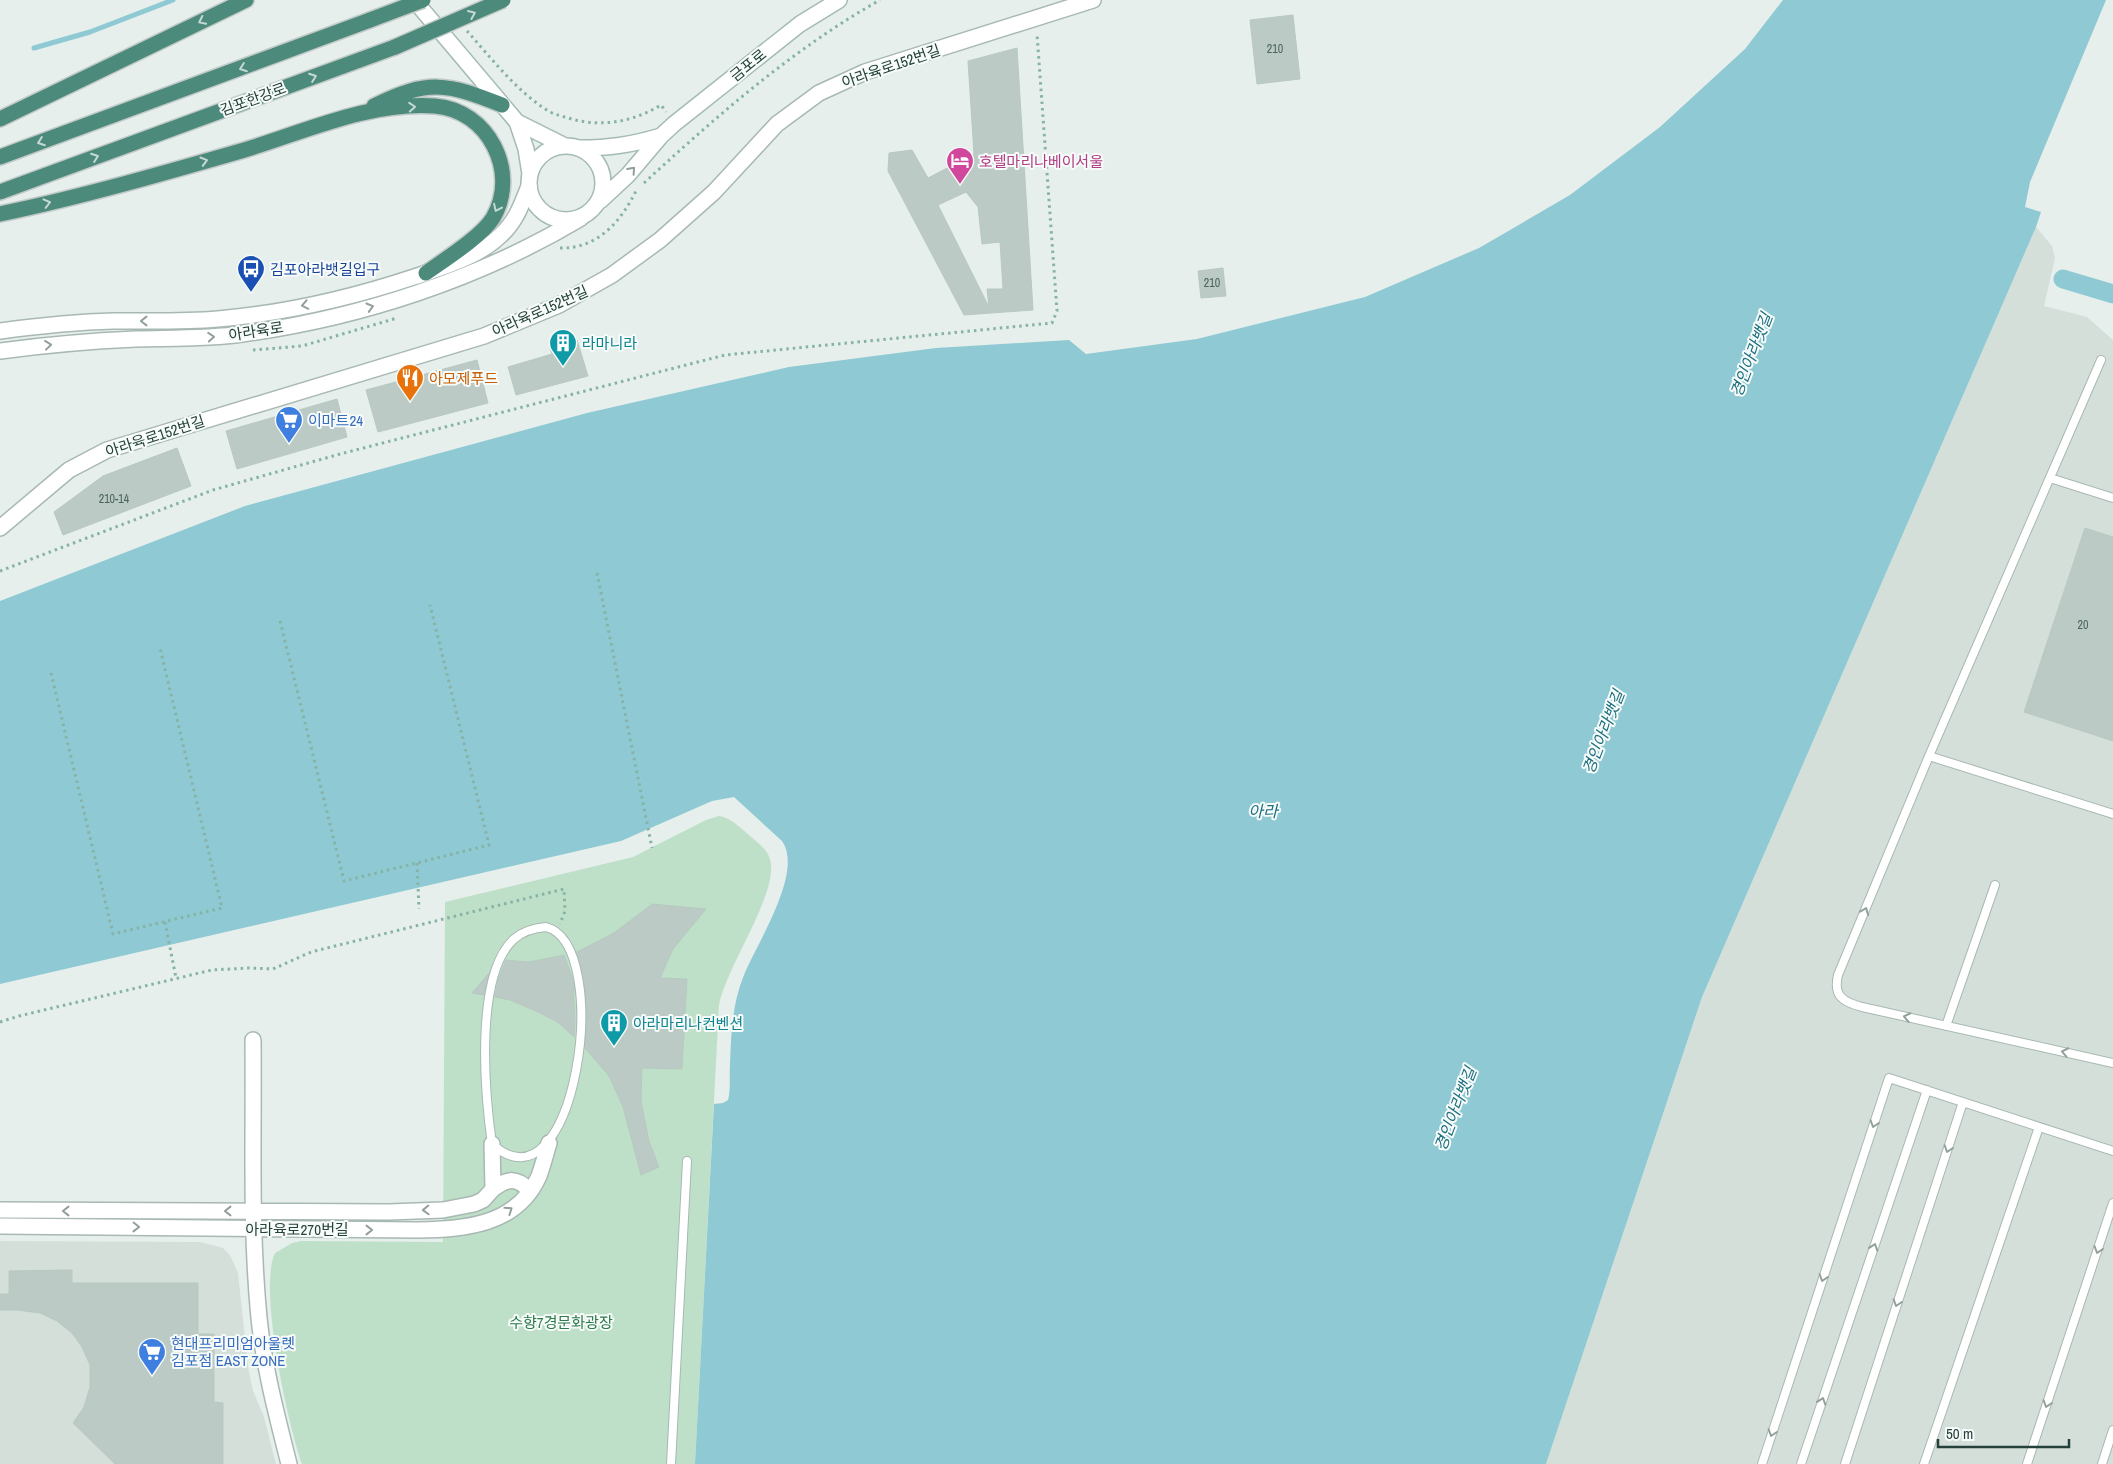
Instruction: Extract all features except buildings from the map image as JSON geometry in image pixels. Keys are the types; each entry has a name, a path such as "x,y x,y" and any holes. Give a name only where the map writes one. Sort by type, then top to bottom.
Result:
{"highway":[{"path":"0,119 246,0"},
{"path":"0,156 423,0"},
{"name":"김포한강로","path":"0,192 395,47 504,0"},
{"path":"0,214 117,186 242,150 363,111 388,99 425,87 447,87 466,91 502,105"},
{"path":"363,111 415,106 449,108 465,114 477,123 488,136 497,153 503,185 501,202 492,220 460,249 426,273"}],"street":[{"path":"414,0 516,122 526,149 531,197 545,215 556,220 568,221 581,218 592,211 600,200 628,175 661,136"},
{"name":"금포로","path":"661,136 760,54 800,24 839,0"},
{"name":"아라육로152번길","path":"0,528 69,470 106,450 484,336 560,305 612,275 660,240 714,192 776,124 819,93 864,72 1093,0"},
{"path":"516,122 590,154 601,169 604,188 600,200"},
{"path":"529,180 534,164 542,155 553,148 610,148 661,136"},
{"name":"아라육로","path":"0,331 69,323 180,321 252,315 334,300 374,290 426,273 485,248 510,226 520,210 529,180"},
{"name":"아라육로","path":"0,351 77,343 216,337 278,328 369,308 502,260 550,237 581,218"},
{"path":"253,1040 253,1229 257,1295 264,1352 276,1413 289,1464"},
{"name":"아라육로270번길","path":"0,1226 418,1230 464,1228 495,1219 519,1203 539,1176 549,1143"},
{"path":"492,1144 493,1189"},
{"name":"아라육로270번길","path":"0,1210 389,1212 460,1207 483,1200 500,1183 512,1179 519,1180 530,1190"},
{"path":"460,1207 465,1222 464,1228"}],"lane":[{"path":"2101,360 1928,756 1838,974 1836,983 1842,999 1850,1004 2113,1063"},
{"path":"2050,478 2113,498"},
{"path":"1928,756 2113,814"},
{"path":"1946,1026 1995,885"},
{"path":"546,927 556,932 568,946 574,957 581,1014 573,1082 557,1128 549,1143 530,1156 516,1158 507,1156 492,1144 486,1106 484,1049 489,1000 496,972 505,949 520,934 529,929 546,927"},
{"path":"1762,1464 1889,1078 2113,1151"},
{"path":"1801,1464 1927,1090"},
{"path":"1844,1464 1963,1102"},
{"path":"1924,1464 2039,1127"},
{"path":"671,1464 687,1161"},
{"path":"2028,1464 2113,1204"},
{"path":"2102,1464 2113,1430"}],"path":[{"path":"686,144 787,59 880,0"},
{"path":"0,571 213,490 340,454 725,354 1052,323 1057,311 1036,18"},
{"path":"466,30 533,101 552,113 597,123 618,122 642,115 661,105"},
{"path":"597,573 652,848"},
{"path":"280,621 344,882 489,845 430,605"},
{"path":"51,673 113,934 222,908 160,648"},
{"path":"417,863 419,909"},
{"path":"0,1022 212,970 273,969 304,954 564,889 565,911 556,932"},
{"path":"165,922 176,978"}],"shaded area":[{"path":"2036,227 2052,246 2055,258 2044,306 2087,317 2113,340 2113,1464 1546,1464 1702,997"},
{"path":"0,1241 200,1242 223,1248 230,1255 238,1273 248,1367 253,1391 264,1417 276,1464 0,1464"}],"green space":[{"name":"수향7경문화광장","path":"719,816 736,824 764,849 769,855 771,873 760,909 731,971 719,1005 695,1464 302,1464 289,1419 272,1325 271,1270 275,1253 292,1243 301,1241 443,1242 445,902 633,857 706,820"}],"water":[{"name":"아라","path":"1783,0 2106,0 2030,182 2025,207 2041,212 2036,227 1702,997 1546,1464 695,1464 714,1104 723,1103 728,1100 732,1031 737,997 744,975 776,908 787,871 787,854 782,841 734,797 712,801 621,841 0,984 0,601 245,506 587,413 789,367 936,348 1069,340 1086,354 1197,339 1365,297 1479,248 1570,195 1660,127 1745,49"}],"waterway":[{"path":"34,48 90,32 173,0"},
{"path":"2063,279 2113,294"}],"place":[{"name":"호텔마리나베이서울","path":"960,185"},
{"name":"김포아라뱃길입구","path":"251,293"},
{"name":"라마니라","path":"563,367"},
{"name":"아모제푸드","path":"410,402"},
{"name":"이마트24","path":"289,444"},
{"name":"아라마리나컨벤션","path":"614,1047"},
{"name":"현대프리미엄아울렛 김포점 EAST ZONE","path":"152,1376"}],"water label":[{"name":"경인아라뱃길","path":"1751,355"},
{"name":"경인아라뱃길","path":"1603,732"},
{"name":"경인아라뱃길","path":"1455,1109"}]}
